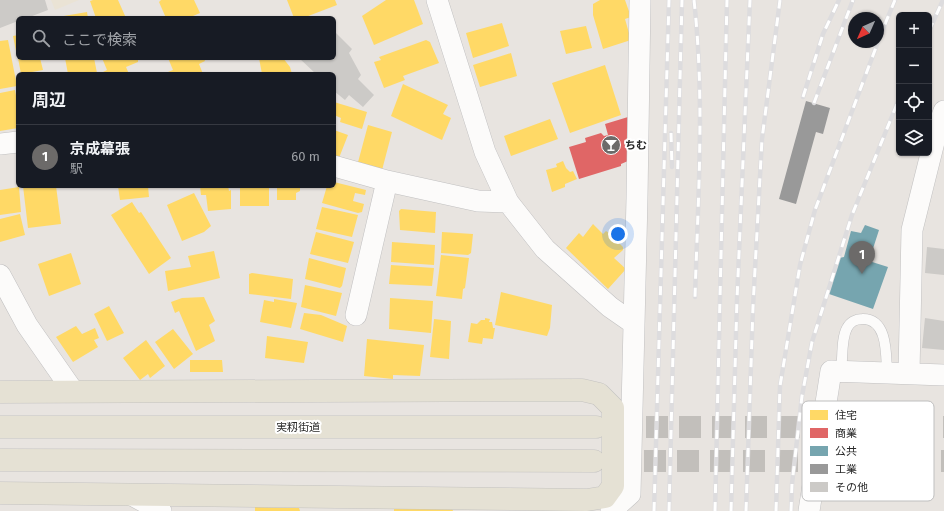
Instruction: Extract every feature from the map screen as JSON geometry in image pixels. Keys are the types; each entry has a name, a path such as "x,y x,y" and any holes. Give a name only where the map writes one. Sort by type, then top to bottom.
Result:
{"main road":[{"path":"0,392 582,390 599,394 613,408 613,486 604,497 579,500 0,493"},
{"name":"実籾街道","path":"0,427 596,427"},
{"path":"0,460 594,461"}],"street":[{"path":"437,0 485,152 508,202 545,249 610,307 633,323"},
{"path":"611,511 630,494 640,0"},
{"path":"909,373 912,230 937,130 944,111"},
{"path":"0,144 16,142"},
{"path":"336,167 387,181 478,201 508,202"},
{"path":"356,315 387,181"},
{"path":"0,275 27,325 73,391"},
{"path":"826,401 831,371 944,375"},
{"path":"132,495 161,511"},
{"path":"809,511 811,501"}],"lane":[{"path":"841,371 847,328 853,321 863,319 871,321 881,330 885,342 887,372"}],"shaded area":[{"path":"51,0 79,0 55,10"}],"building: 住宅":[{"path":"118,0 125,16 95,16 90,1"},
{"path":"161,0 194,0 200,13 193,16 165,16 159,2"},
{"path":"287,0 335,0 337,5 308,16 293,16"},
{"path":"386,0 414,0 423,24 374,45 362,16"},
{"path":"600,0 625,0 631,17 625,19 631,40 603,49 593,15 593,4"},
{"path":"87,12 88,16 64,16"},
{"path":"502,23 509,46 473,58 466,33"},
{"path":"586,26 592,48 566,54 560,31"},
{"path":"16,35 16,51 13,36"},
{"path":"8,40 16,86 0,89 0,41"},
{"path":"426,40 430,42 439,63 403,76 405,80 384,88 374,62 381,60 379,57"},
{"path":"511,53 517,76 480,87 473,65"},
{"path":"18,60 40,60 43,70 21,72"},
{"path":"65,60 94,60 97,72 68,72"},
{"path":"103,60 138,60 138,62 126,67 128,72 103,72 107,70"},
{"path":"169,60 205,61 199,64 202,72 168,72 173,70"},
{"path":"259,60 285,60 290,67 291,72 262,72"},
{"path":"605,65 621,115 570,133 552,83"},
{"path":"403,84 448,105 443,114 451,118 442,140 391,116"},
{"path":"15,90 16,128 0,131 0,93"},
{"path":"336,103 367,112 362,129 340,122 341,118 336,116"},
{"path":"550,119 558,139 511,156 504,136"},
{"path":"368,125 392,132 381,174 357,166"},
{"path":"336,131 348,135 336,163"},
{"path":"563,161 566,168 570,172 573,171 577,179 565,184 565,187 552,192 546,170 557,167 556,164"},
{"path":"336,182 366,190 365,195 355,193 353,201 364,204 362,212 358,213 322,203 326,188 336,188"},
{"path":"19,188 21,212 0,215 0,190"},
{"path":"23,188 56,188 61,224 28,228"},
{"path":"118,188 148,188 149,197 120,200"},
{"path":"200,188 228,188 229,191 231,190 231,209 208,211 206,195 201,195"},
{"path":"240,188 269,188 269,206 240,206"},
{"path":"277,188 300,188 300,191 296,193 296,200 277,200"},
{"path":"194,193 211,226 204,232 182,241 167,205"},
{"path":"132,202 139,213 141,212 171,258 149,274 111,215"},
{"path":"322,207 358,215 352,237 316,229"},
{"path":"401,209 436,212 435,233 400,230 399,211"},
{"path":"20,214 25,235 0,242 0,219"},
{"path":"593,224 603,234 606,231 609,233 623,247 623,250 614,258 626,269 608,289 566,248 579,233 583,237"},
{"path":"316,232 354,242 348,263 310,254"},
{"path":"442,232 473,234 471,253 468,255 441,253"},
{"path":"392,242 435,245 434,265 391,262"},
{"path":"214,251 220,278 168,291 165,271 191,267 188,256"},
{"path":"71,253 81,284 49,296 38,264"},
{"path":"441,255 469,258 462,299 436,296"},
{"path":"309,258 346,268 342,286 340,288 305,279"},
{"path":"391,265 434,268 432,286 389,284"},
{"path":"252,273 293,279 291,299 249,294 249,274"},
{"path":"305,285 342,293 336,316 301,307"},
{"path":"501,292 552,305 550,328 547,336 495,325"},
{"path":"204,297 215,321 209,325 215,341 196,351 179,311 175,313 171,302 182,298"},
{"path":"390,298 433,301 431,333 389,329"},
{"path":"274,299 297,303 291,328 260,322 264,300 274,302"},
{"path":"109,306 124,333 107,341 94,314"},
{"path":"304,313 321,315 347,326 343,342 300,329"},
{"path":"485,318 490,319 489,322 492,322 493,328 495,328 493,339 483,338 482,344 468,342 471,323 477,324 481,320 485,320"},
{"path":"434,319 451,321 449,359 430,357"},
{"path":"76,326 82,334 95,328 99,338 94,340 98,347 73,362 56,337"},
{"path":"173,329 193,354 174,369 155,342"},
{"path":"267,336 308,342 304,363 265,358"},
{"path":"367,339 424,345 420,376 393,375 393,379 364,376"},
{"path":"146,340 165,366 150,378 148,374 140,380 123,358"},
{"path":"190,360 222,360 223,372 190,372"},
{"path":"255,507 299,508 300,511 255,511"},
{"path":"394,507 452,508 453,511 394,511"}],"building: 商業":[{"path":"628,117 628,161 621,164 621,166 579,179 569,147 586,142 585,138 601,133 604,136 608,135 605,124"}],"building: 公共":[{"path":"865,225 879,230 869,261 888,267 873,309 829,294 839,258 844,257 851,231 861,233"}],"building: 工業":[{"path":"806,101 830,108 823,134 816,132 796,204 779,199"}],"building: その他":[{"path":"0,0 45,0 48,10 32,16 16,16 16,22 0,28"},
{"path":"336,33 352,49 349,53 361,75 358,79 374,95 363,107 349,95 345,100 336,93 336,72 314,72 301,60 336,60"},
{"path":"927,247 944,249 944,275 925,273"},
{"path":"925,318 944,321 944,350 922,348"}],"tunnel":[{"path":"613,427 802,427"},
{"path":"934,427 944,427"},
{"path":"611,461 802,461"},
{"path":"934,461 944,461"}],"railway":[{"path":"654,511 669,0"},
{"path":"669,511 682,0"},
{"path":"694,0 700,111 695,297"},
{"path":"715,511 727,0"},
{"path":"731,511 737,299 750,0"},
{"path":"746,511 753,307 762,139 780,0"},
{"path":"803,97 823,34 839,0"},
{"path":"814,103 853,0"},
{"path":"884,27 895,0"},
{"path":"932,24 943,0"},
{"path":"776,511 780,386 800,265 815,210 876,48"},
{"path":"791,511 792,484 802,396 812,342 852,215 896,106"},
{"path":"671,133 672,167"}],"place":[{"name":"ちむ","path":"611,145"},
{"name":"京成幕張","path":"862,274"}]}
